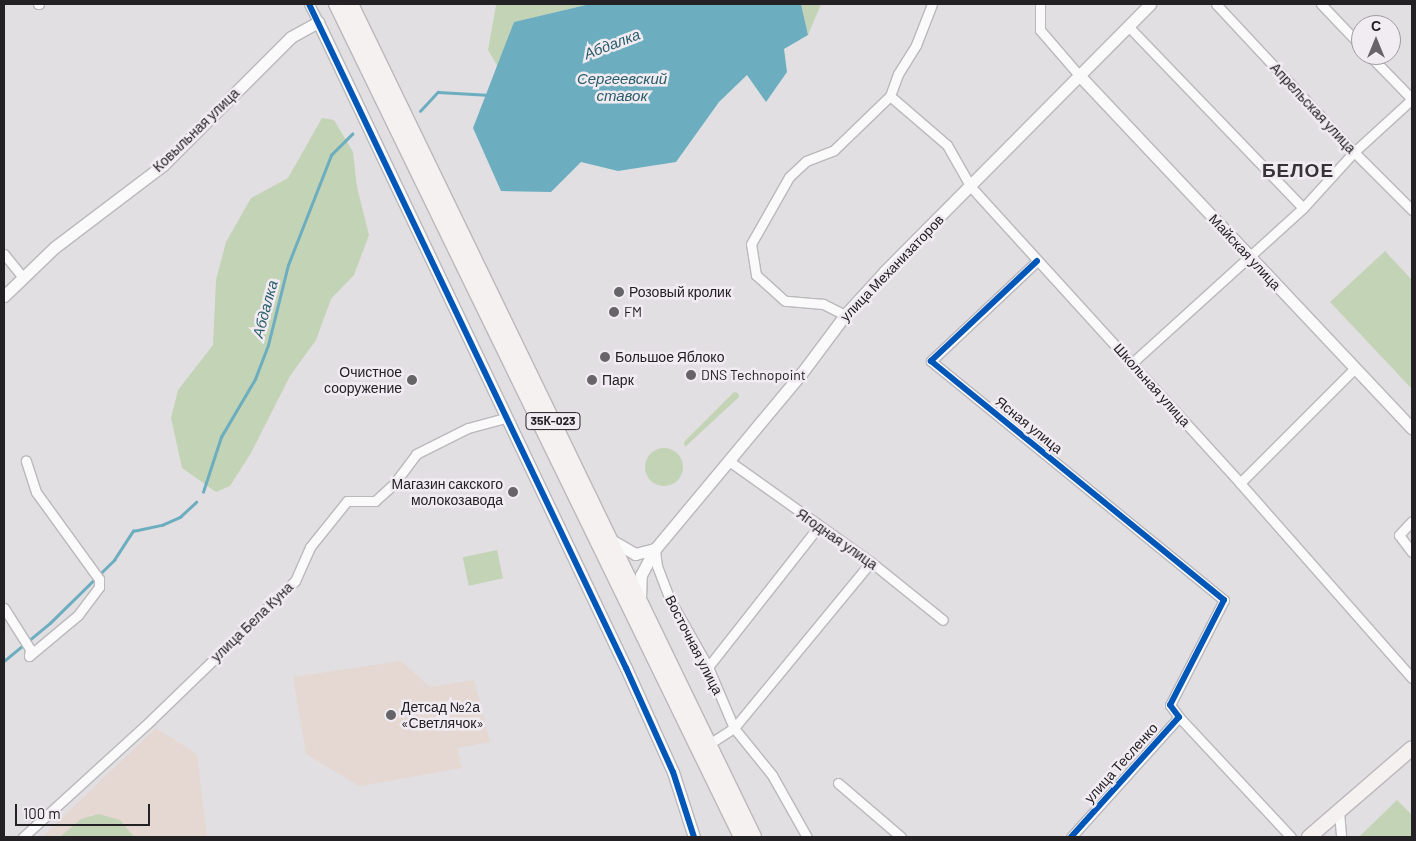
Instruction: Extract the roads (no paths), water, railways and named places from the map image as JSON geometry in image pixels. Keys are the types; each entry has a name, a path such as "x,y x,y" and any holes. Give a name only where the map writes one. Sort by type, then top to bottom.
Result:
{"main road":[{"name":"35К-023","path":"336,4 740,837"},
{"name":"35К-023","path":"351,4 754,837"},
{"path":"1309,837 1412,748"},
{"path":"715,783 733,837"},
{"path":"734,794 764,837"}],"street":[{"path":"309,4 660,742 694,837"},
{"path":"845,316 823,304 785,300 756,275 751,244 789,177 806,162 834,150 890,96 898,74 916,46 932,4"},
{"path":"1040,4 1040,30 1078,74"},
{"name":"улица Механизаторов","path":"641,604 641,576 655,549 845,316 885,271 971,187 1078,74 1150,4"},
{"name":"Апрельская улица","path":"1216,4 1354,152 1412,210"},
{"path":"1321,4 1351,36"},
{"name":"Ковыльная улица","path":"4,296 22,276 54,247 164,165 291,37 318,22"},
{"path":"1128,26 1303,208"},
{"path":"1132,363 1303,208 1354,152 1412,100 1379,65"},
{"name":"Майская улица","path":"1078,74 1412,429"},
{"name":"Школьная улица","path":"890,96 947,144 971,187 1240,483 1412,678"},
{"path":"4,254 22,276"},
{"name":"Ясная улица","path":"1037,261 931,361 1224,600 1170,705 1178,717"},
{"path":"1240,483 1355,368"},
{"name":"улица Бела Куна","path":"23,837 295,581 310,547 347,501 375,501 394,485 416,454 468,428 506,418"},
{"path":"4,608 30,649 29,656 78,615 99,588 97,577 36,492 26,460"},
{"name":"Ягодная улица","path":"728,461 871,562 943,620"},
{"path":"1412,521 1399,535 1412,552"},
{"path":"708,667 819,526"},
{"path":"610,540 635,554 655,549"},
{"name":"Восточная улица","path":"655,549 656,566 669,598 708,667 734,728 772,775 807,837"},
{"path":"709,744 734,728 871,562"},
{"path":"1178,717 1291,837"},
{"name":"улица Тесленко","path":"1071,837 1178,717"},
{"path":"838,783 902,837"},
{"path":"1339,812 1341,837"}],"water":[{"name":"Сергеевский ставок","path":"590,4 801,4 808,35 784,49 787,72 766,102 747,75 719,102 676,162 618,171 581,162 551,192 501,191 473,128 514,22"}],"waterway":[{"name":"Абдалка","path":"420,111 438,92 490,95"},
{"name":"Абдалка","path":"203,492 221,437 255,379 268,345 288,265 331,155 352,134"},
{"name":"Абдалка","path":"4,661 50,623 114,560 133,531 162,525 180,517 196,502"}],"place":[{"name":"Розовый кролик","path":"619,292"},
{"name":"FM","path":"614,312"},
{"name":"Большое Яблоко","path":"605,357"},
{"name":"DNS Technopoint","path":"691,375"},
{"name":"Очистное сооружение","path":"412,380"},
{"name":"Парк","path":"592,380"},
{"name":"Магазин сакского молокозавода","path":"513,492"},
{"name":"Детсад №2а «Светлячок»","path":"391,715"}],"district":[{"name":"БЕЛОЕ","path":"1298,170"}]}
